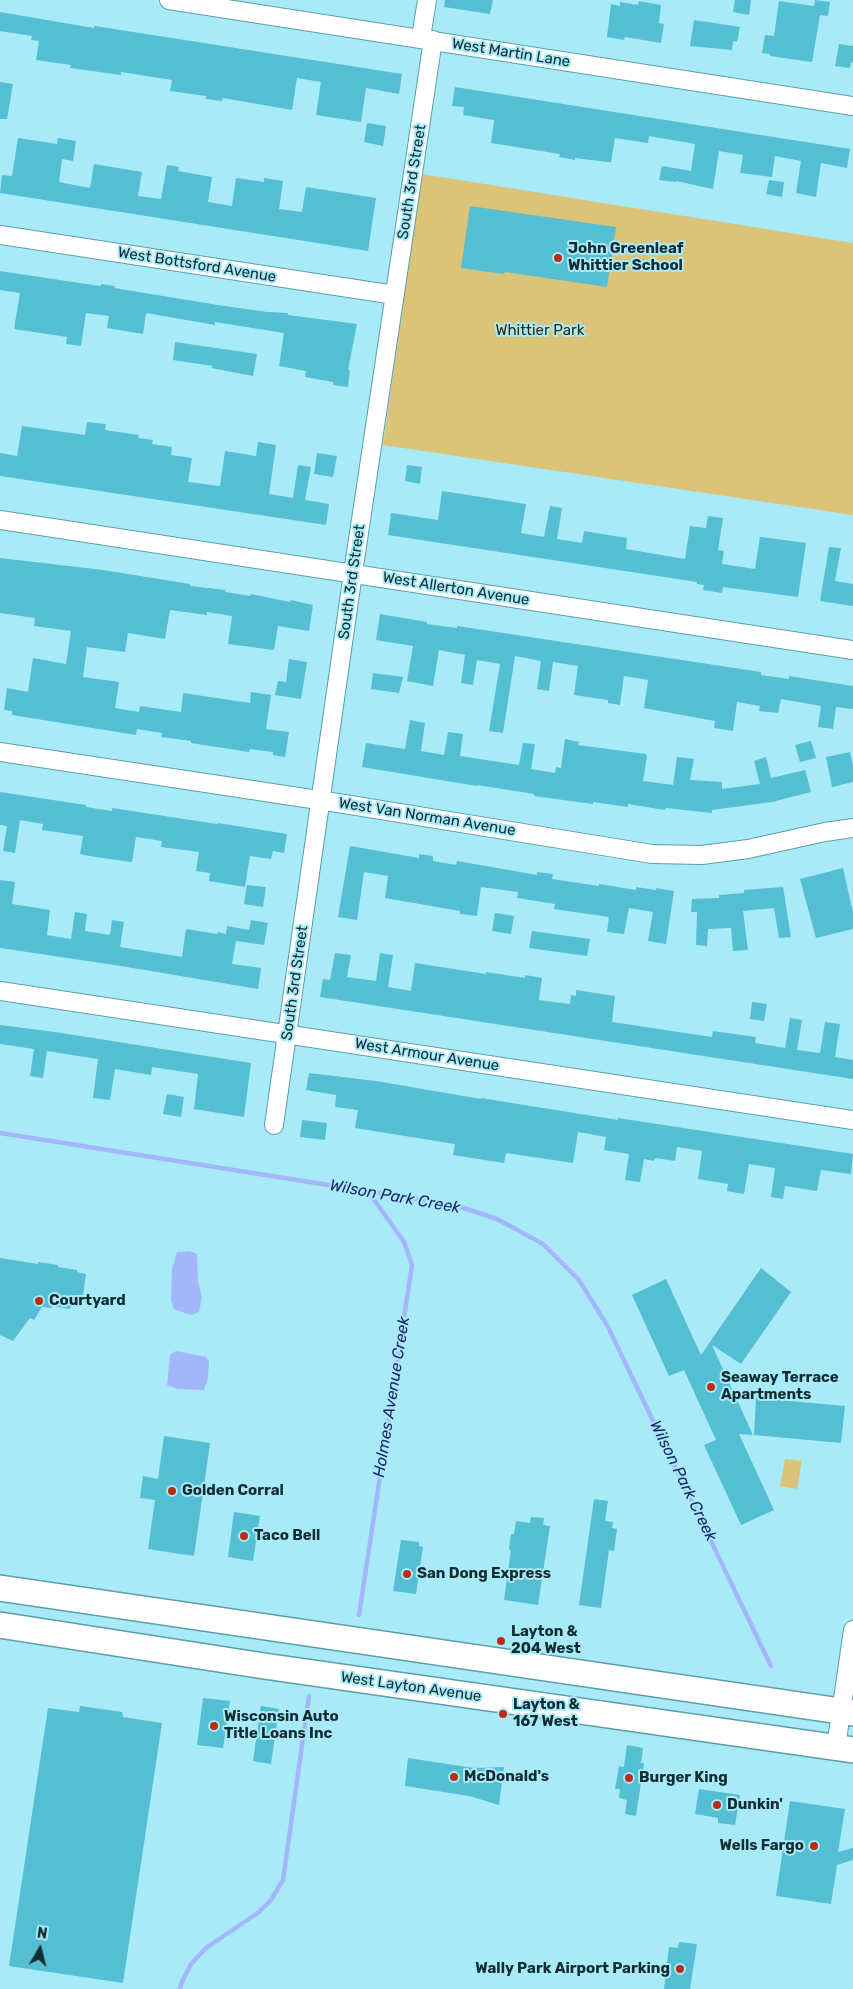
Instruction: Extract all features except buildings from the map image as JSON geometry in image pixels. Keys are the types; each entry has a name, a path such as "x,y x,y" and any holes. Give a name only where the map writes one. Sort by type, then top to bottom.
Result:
{"main road":[{"path":"0,1588 848,1712"},
{"name":"West Layton Avenue","path":"0,1625 264,1666 844,1748"}],"street":[{"name":"West Martin Lane","path":"169,0 202,3 853,106"},
{"name":"South 3rd Street","path":"274,1124 395,295 427,39 428,0"},
{"name":"West Bottsford Avenue","path":"0,235 395,295"},
{"name":"West Allerton Avenue","path":"0,520 853,650"},
{"name":"West Van Norman Avenue","path":"0,752 321,800 652,854 702,855 748,849 825,832 853,828"},
{"name":"West Armour Avenue","path":"0,991 288,1033 853,1120"},
{"path":"844,1748 853,1630"}],"green space":[{"name":"Whittier Park","path":"422,174 853,243 853,515 383,445"},
{"path":"785,1459 802,1461 797,1489 780,1486"}],"water":[{"path":"190,1251 197,1254 198,1282 202,1297 199,1312 191,1315 174,1309 171,1300 172,1269 177,1252"},
{"path":"176,1351 206,1357 209,1361 208,1378 204,1390 177,1389 167,1385 170,1355"}],"waterway":[{"name":"Wilson Park Creek","path":"0,1133 455,1205 497,1219 543,1244 579,1280 608,1327 771,1666"},
{"name":"Holmes Avenue Creek","path":"359,1615 412,1265 404,1242 368,1191"},
{"name":"Holmes Avenue Creek","path":"180,1989 191,1964 206,1948 259,1912 271,1900 283,1880 309,1696"}],"place":[{"name":"John Greenleaf Whittier School","path":"558,258"},
{"name":"Courtyard","path":"39,1301"},
{"name":"Seaway Terrace Apartments","path":"711,1387"},
{"name":"Golden Corral","path":"172,1491"},
{"name":"Taco Bell","path":"244,1536"},
{"name":"San Dong Express","path":"407,1574"},
{"name":"Layton & 204 West","path":"501,1641"},
{"name":"Layton & 167 West","path":"503,1714"},
{"name":"Wisconsin Auto Title Loans Inc","path":"214,1726"},
{"name":"McDonald's","path":"454,1777"},
{"name":"Burger King","path":"629,1778"},
{"name":"Dunkin'","path":"717,1805"},
{"name":"Wells Fargo","path":"814,1846"},
{"name":"Wally Park Airport Parking","path":"680,1969"}]}
